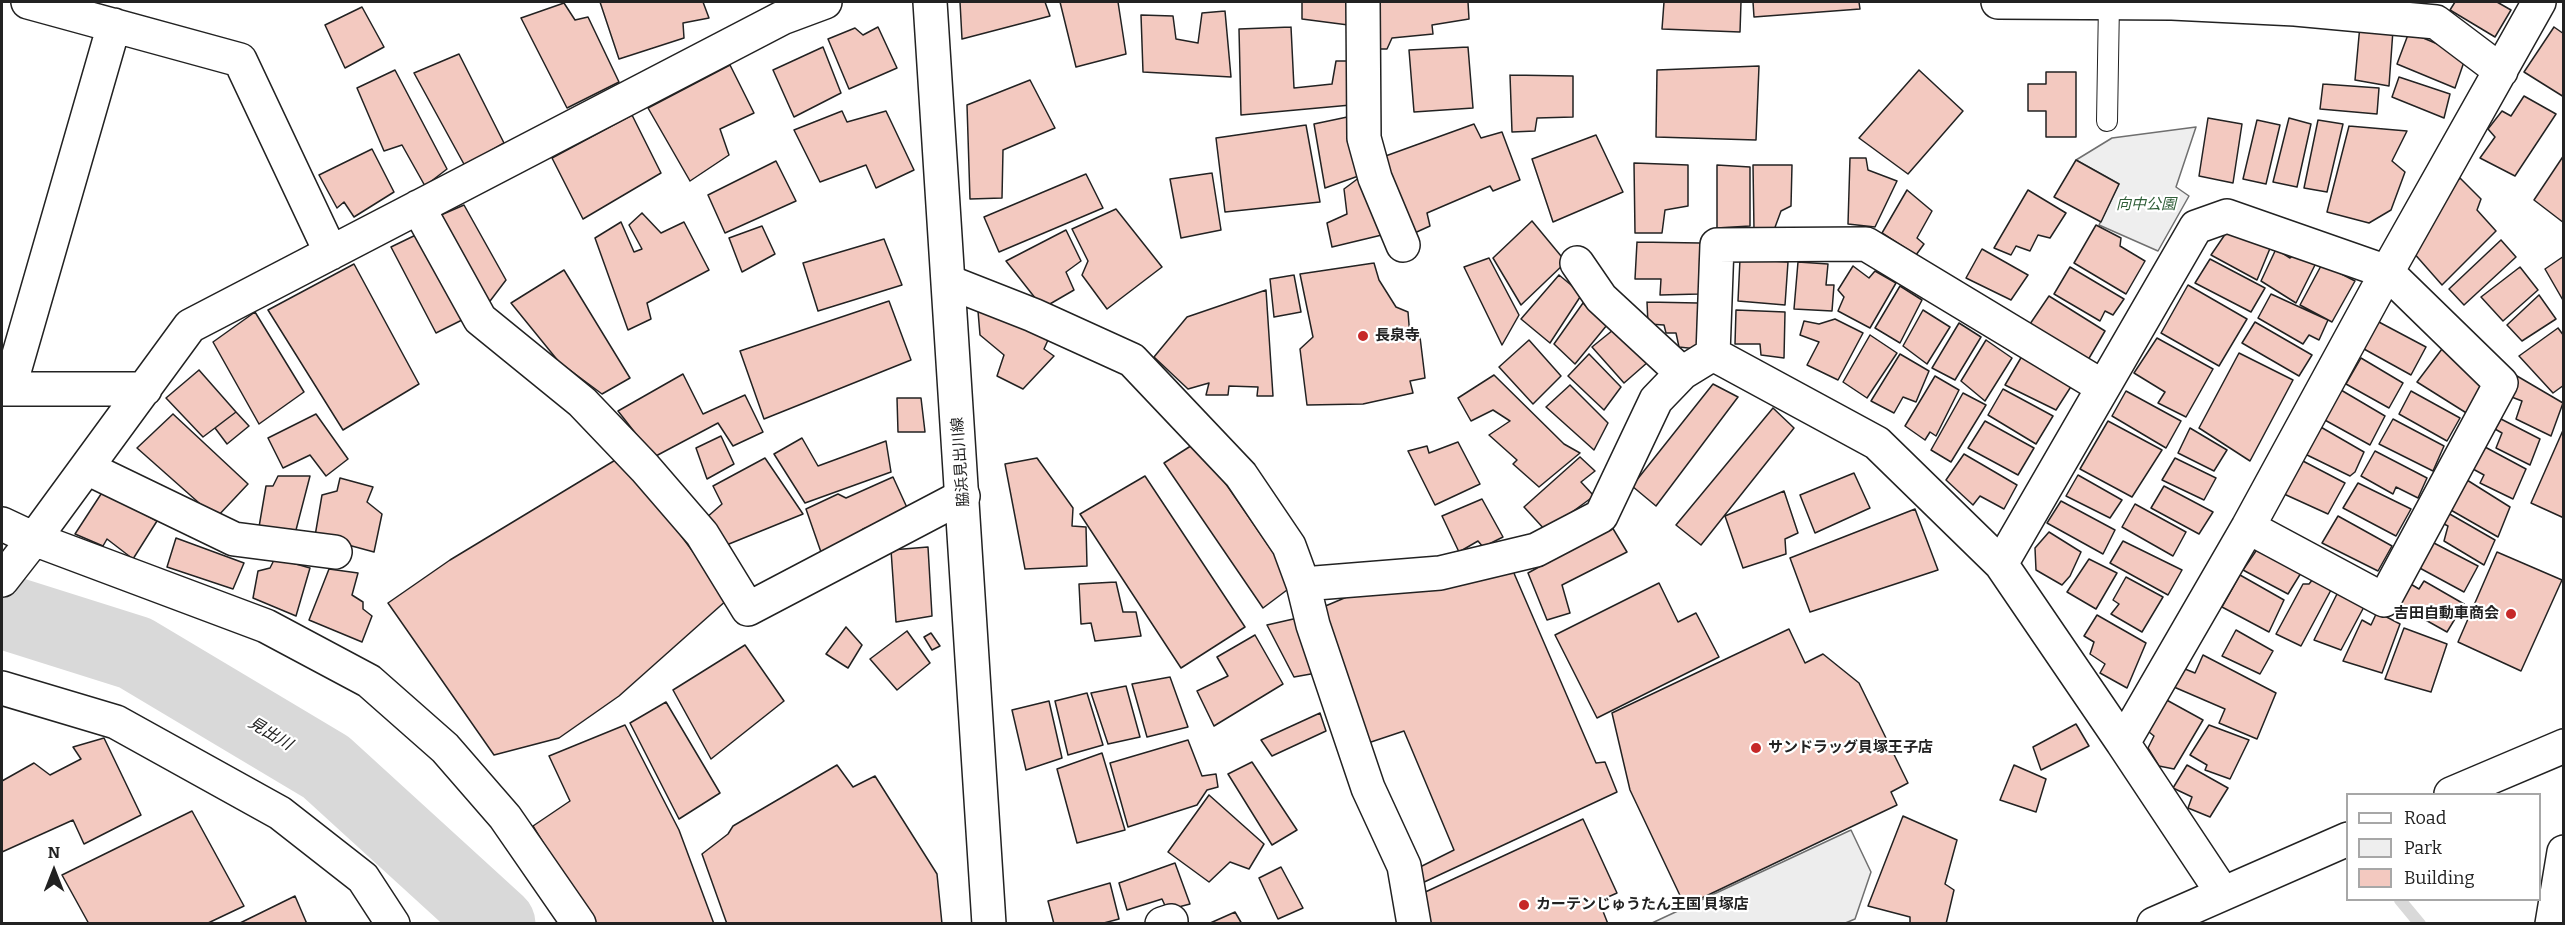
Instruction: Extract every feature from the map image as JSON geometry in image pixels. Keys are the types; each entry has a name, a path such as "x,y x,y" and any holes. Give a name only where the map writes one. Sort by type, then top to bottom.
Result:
{"street":[{"path":"28,2 240,60 331,253"},
{"path":"2,580 190,326 418,207 779,10 825,2"},
{"name":"脇浜見出川線","path":"930,2 989,924"},
{"path":"1363,2 1364,138 1375,178 1403,245"},
{"path":"1998,2 2295,5 2436,22 2501,71"},
{"path":"2123,742 2248,527 2386,272 2539,2"},
{"path":"114,25 5,389 145,389"},
{"path":"418,207 480,319 582,402 645,468 702,534 748,609 963,496"},
{"path":"2001,564 2196,227 2227,216 2386,272 2501,383 2384,600 2248,527"},
{"path":"1713,354 1717,245 1866,244 2103,387"},
{"path":"1577,263 1601,298 1682,373"},
{"path":"949,282 1033,315 1132,360 1241,475 1289,546 1368,788 1404,866 1414,924"},
{"path":"1303,584 1440,573 1536,550 1601,516 1656,400 1682,373 1713,354"},
{"path":"1713,354 1877,443 2001,564 2222,892"},
{"path":"87,468 234,539 335,552"},
{"path":"2,524 34,539 266,626 369,681 445,748 490,800 579,924"},
{"path":"2,688 116,722 280,813 363,878 393,924"},
{"path":"2456,793 2564,746"},
{"path":"2154,924 2222,892 2346,840"},
{"path":"2552,924 2564,852"}],"lane":[{"path":"2107,121 2109,3"}],"green space":[{"name":"向中公園","path":"2196,127 2176,187 2189,196 2158,251 2099,225 2119,184 2076,160 2112,138"}],"shaded area":[{"path":"1851,830 1871,872 1855,919 1843,924 1652,923"}],"building":[{"path":"600,2 703,2 709,18 683,23 684,38 619,59"},
{"path":"960,2 1045,2 1050,16 962,39"},
{"path":"1060,2 1118,2 1126,54 1076,67"},
{"path":"1302,2 1355,2 1356,26 1302,19"},
{"path":"1375,2 1468,2 1469,19 1432,25 1433,34 1392,38 1387,49 1373,49"},
{"path":"1664,2 1741,2 1740,32 1662,29"},
{"path":"1753,2 1859,2 1860,9 1754,17"},
{"path":"2455,2 2497,2 2511,10 2495,37 2450,10"},
{"path":"564,3 575,20 588,17 619,82 567,108 521,18"},
{"path":"362,7 384,47 345,68 325,25"},
{"path":"1225,11 1231,77 1143,72 1141,15 1173,16 1176,39 1198,43 1202,13"},
{"path":"2360,25 2393,30 2389,86 2355,80"},
{"path":"878,27 897,68 849,89 828,39 855,28 863,35"},
{"path":"1291,27 1294,88 1332,84 1336,61 1354,61 1351,105 1241,115 1239,29"},
{"path":"2554,27 2564,34 2564,97 2524,72"},
{"path":"2409,32 2466,56 2455,88 2397,64"},
{"path":"823,47 841,93 794,117 773,70"},
{"path":"1468,47 1473,108 1414,112 1409,50"},
{"path":"459,54 504,143 465,166 414,73"},
{"path":"730,65 754,113 720,129 729,155 690,181 648,108"},
{"path":"1759,66 1756,140 1656,137 1657,70"},
{"path":"395,70 447,169 425,186 402,145 384,151 357,88"},
{"path":"1919,70 1963,111 1908,174 1859,138"},
{"path":"2046,72 2076,72 2076,137 2046,137 2046,111 2028,111 2028,84 2046,84"},
{"path":"1510,75 1573,76 1573,117 1537,118 1535,131 1512,132"},
{"path":"2399,77 2450,94 2444,118 2392,97"},
{"path":"1030,80 1055,128 1003,150 1002,198 970,199 967,105"},
{"path":"2323,84 2379,88 2377,114 2320,109"},
{"path":"2524,96 2556,114 2515,176 2480,158 2495,137 2488,129 2502,111 2511,116"},
{"path":"842,111 847,122 886,111 914,170 876,188 866,165 820,182 794,130"},
{"path":"632,115 661,173 583,219 552,158"},
{"path":"1352,116 1364,174 1325,188 1314,124"},
{"path":"2208,118 2242,124 2233,183 2199,176"},
{"path":"2289,118 2311,124 2297,187 2273,182"},
{"path":"2257,120 2280,125 2266,184 2243,179"},
{"path":"2318,120 2343,124 2327,192 2304,188"},
{"path":"1474,124 1481,138 1502,132 1520,180 1493,191 1490,186 1427,213 1430,226 1410,235 1380,158"},
{"path":"1306,125 1320,202 1225,212 1216,138"},
{"path":"2349,126 2407,131 2392,161 2405,172 2391,210 2369,223 2327,212"},
{"path":"1596,135 1623,192 1553,222 1532,159"},
{"path":"372,149 394,192 354,217 344,202 337,208 319,175"},
{"path":"2564,155 2564,223 2534,200"},
{"path":"1850,158 1866,158 1868,170 1897,181 1875,227 1848,224"},
{"path":"2076,160 2119,184 2101,222 2054,197"},
{"path":"776,161 796,201 725,233 708,195"},
{"path":"1634,163 1688,165 1688,206 1665,210 1662,233 1635,233"},
{"path":"1717,165 1750,167 1750,226 1717,228"},
{"path":"1753,165 1792,165 1791,206 1781,211 1774,230 1754,230"},
{"path":"1212,173 1221,230 1181,238 1170,179"},
{"path":"1086,174 1103,208 999,252 984,217"},
{"path":"1364,174 1386,234 1332,247 1327,223 1347,214 1344,189"},
{"path":"2460,178 2481,199 2477,210 2496,231 2442,285 2412,251 2449,189"},
{"path":"1907,190 1932,211 1917,238 1924,244 1916,255 1882,233"},
{"path":"2028,190 2066,213 2050,238 2038,235 2030,251 2016,246 2011,255 1994,248"},
{"path":"464,205 506,280 484,309 434,218"},
{"path":"1116,209 1162,267 1107,309 1082,275 1088,261 1072,229"},
{"path":"642,213 661,233 684,222 709,270 647,303 651,319 628,330 595,238 621,222 634,252 642,249 629,225"},
{"path":"1532,221 1566,262 1521,305 1493,258"},
{"path":"2096,225 2121,238 2120,246 2145,261 2126,294 2074,263"},
{"path":"762,226 775,254 742,272 729,238"},
{"path":"1066,230 1081,261 1066,272 1074,290 1043,308 1006,261"},
{"path":"424,231 472,315 436,333 391,247"},
{"path":"2226,233 2271,246 2257,280 2211,255"},
{"path":"884,239 902,285 818,311 803,263"},
{"path":"2501,240 2516,257 2464,305 2449,289"},
{"path":"1637,242 1700,243 1699,294 1660,295 1661,279 1635,279"},
{"path":"1982,249 2028,275 2011,300 1966,278"},
{"path":"2276,249 2290,258 2296,253 2316,263 2296,303 2261,281"},
{"path":"2564,256 2564,302 2545,269"},
{"path":"1489,258 1519,315 1502,345 1464,267"},
{"path":"1740,259 1788,262 1785,305 1738,301"},
{"path":"2210,259 2265,288 2251,312 2195,283"},
{"path":"1798,262 1828,264 1826,285 1834,285 1832,311 1794,309"},
{"path":"1374,263 1379,280 1396,307 1408,312 1410,337 1420,337 1425,378 1410,381 1413,393 1363,404 1307,405 1300,349 1313,337 1300,274"},
{"path":"354,264 419,384 343,430 268,310"},
{"path":"2322,264 2355,281 2332,322 2300,305"},
{"path":"1853,266 1869,278 1875,271 1896,283 1870,328 1838,311 1844,297 1838,290"},
{"path":"2070,267 2124,299 2113,315 2105,311 2100,321 2054,294"},
{"path":"2520,267 2538,290 2503,321 2481,297"},
{"path":"564,270 630,378 602,394 559,362 511,303"},
{"path":"1294,275 1301,312 1274,317 1270,279"},
{"path":"1559,275 1582,294 1550,343 1521,319"},
{"path":"2188,285 2247,319 2219,366 2161,333"},
{"path":"1900,286 1922,300 1900,343 1875,328"},
{"path":"1266,290 1273,396 1257,396 1258,387 1229,386 1228,395 1206,395 1209,383 1188,389 1154,357 1187,317"},
{"path":"2271,294 2328,320 2319,340 2309,335 2303,344 2258,318"},
{"path":"2539,295 2556,319 2522,341 2507,325"},
{"path":"2049,296 2105,331 2088,360 2030,324"},
{"path":"977,299 1052,331 1044,349 1054,356 1023,389 997,376 1004,355 980,335"},
{"path":"889,301 911,360 764,419 740,351"},
{"path":"1647,302 1698,303 1697,349 1679,347 1676,333 1666,333 1664,325 1648,324"},
{"path":"1583,303 1607,325 1575,364 1554,344"},
{"path":"1736,310 1785,312 1784,358 1761,355 1760,344 1735,344"},
{"path":"1923,310 1950,327 1927,364 1903,346"},
{"path":"255,312 304,392 259,424 213,342"},
{"path":"1835,319 1863,333 1838,380 1807,365 1819,342 1800,335 1804,321 1819,324"},
{"path":"2377,321 2426,347 2411,375 2364,349"},
{"path":"2255,322 2312,355 2299,376 2242,343"},
{"path":"1959,323 1981,337 1955,380 1932,368"},
{"path":"2558,328 2564,336 2564,385 2553,393 2519,356"},
{"path":"1613,330 1648,362 1624,383 1592,347"},
{"path":"1870,335 1897,353 1867,398 1843,382"},
{"path":"2157,338 2213,369 2186,417 2158,403 2165,392 2134,373"},
{"path":"1529,340 1561,376 1533,404 1499,367"},
{"path":"1986,340 2012,358 1985,401 1961,381"},
{"path":"2442,349 2466,362 2465,371 2483,380 2468,414 2417,382"},
{"path":"2239,353 2293,380 2250,461 2199,428"},
{"path":"1589,354 1621,387 1604,410 1568,376"},
{"path":"1900,354 1929,371 1916,402 1903,397 1894,413 1871,401"},
{"path":"2022,356 2072,385 2056,410 2005,385"},
{"path":"2361,358 2403,383 2389,408 2346,384"},
{"path":"199,370 236,412 203,437 166,398"},
{"path":"683,374 703,414 745,395 763,432 733,446 718,423 654,457 618,411"},
{"path":"1494,375 1564,444 1580,453 1539,487 1513,464 1517,460 1489,435 1510,421 1493,410 1471,421 1458,398"},
{"path":"1935,376 1959,390 1936,436 1930,432 1925,440 1905,426"},
{"path":"2517,376 2563,403 2551,436 2516,419 2522,401 2509,396"},
{"path":"1713,384 1738,397 1656,506 1632,486"},
{"path":"1570,385 1608,423 1594,450 1546,407"},
{"path":"2003,389 2053,416 2036,444 1988,415"},
{"path":"2341,390 2385,416 2370,445 2323,419"},
{"path":"2126,391 2181,421 2166,448 2112,416"},
{"path":"2411,391 2460,418 2447,441 2399,414"},
{"path":"1963,393 1986,405 1951,462 1931,450"},
{"path":"897,398 921,398 925,432 898,432"},
{"path":"1773,408 1794,428 1701,545 1676,525"},
{"path":"236,412 249,426 227,444 215,428"},
{"path":"173,414 248,484 216,518 137,448"},
{"path":"316,414 348,459 326,476 310,455 283,468 268,438"},
{"path":"2393,419 2444,446 2433,471 2379,444"},
{"path":"2501,419 2540,439 2530,465 2496,448 2502,433 2495,429"},
{"path":"1985,421 2034,448 2018,475 1968,448"},
{"path":"2108,421 2162,450 2132,497 2080,469"},
{"path":"2319,426 2364,452 2355,472 2350,476 2303,453"},
{"path":"2190,428 2227,450 2214,471 2178,453"},
{"path":"2564,428 2564,518 2531,503"},
{"path":"721,436 734,464 707,479 696,448"},
{"path":"802,438 818,466 886,441 891,472 805,503 774,454"},
{"path":"1197,442 1295,584 1263,608 1164,463"},
{"path":"1458,442 1480,484 1435,505 1408,451 1427,446 1429,453"},
{"path":"2485,447 2526,469 2513,499 2480,483 2484,475 2473,469"},
{"path":"2375,451 2427,478 2418,498 2396,487 2393,494 2361,476"},
{"path":"1964,454 2017,485 2004,509 1980,496 1973,505 1946,480"},
{"path":"622,456 728,599 619,696 559,738 494,755 388,603 450,560"},
{"path":"1580,457 1595,471 1581,482 1594,496 1546,531 1524,507"},
{"path":"765,458 803,514 724,546 706,518 722,504 713,486"},
{"path":"1037,458 1073,508 1072,526 1086,527 1087,566 1025,569 1005,464"},
{"path":"2175,458 2216,478 2204,500 2162,480"},
{"path":"2301,460 2345,483 2328,514 2284,494"},
{"path":"1854,473 1870,508 1815,533 1800,495"},
{"path":"2078,475 2122,500 2110,518 2066,496"},
{"path":"278,476 310,476 296,530 259,527 266,486 273,486"},
{"path":"1145,476 1245,627 1181,668 1080,514"},
{"path":"893,477 909,512 863,529 858,536 822,555 806,509 838,494 846,498"},
{"path":"340,478 373,487 367,502 382,514 374,552 315,536 322,495 337,491"},
{"path":"2467,480 2510,507 2498,537 2449,509"},
{"path":"2358,483 2411,509 2396,536 2343,508"},
{"path":"2164,486 2213,512 2199,534 2151,508"},
{"path":"103,491 157,521 133,559 107,539 103,546 75,534"},
{"path":"1784,491 1798,533 1785,539 1786,554 1743,568 1725,516"},
{"path":"1482,499 1503,537 1483,547 1478,541 1459,552 1442,516"},
{"path":"2061,501 2115,530 2103,554 2047,523"},
{"path":"2135,504 2186,532 2173,556 2122,527"},
{"path":"1915,509 1938,570 1810,612 1790,558"},
{"path":"2448,513 2495,540 2484,565 2444,541 2448,526 2442,523"},
{"path":"2338,516 2392,546 2378,571 2322,543"},
{"path":"1612,527 1627,552 1562,585 1570,613 1547,620 1528,573"},
{"path":"2049,532 2081,552 2070,576 2062,585 2036,570 2035,548"},
{"path":"176,538 244,563 233,589 167,567"},
{"path":"2123,541 2182,570 2168,595 2110,563"},
{"path":"2432,542 2478,566 2464,592 2416,566"},
{"path":"928,547 932,616 896,622 891,550"},
{"path":"2258,548 2304,568 2288,594 2243,570"},
{"path":"2497,552 2562,580 2521,671 2458,642"},
{"path":"275,558 310,568 296,616 253,598 258,571 270,568"},
{"path":"2089,559 2117,573 2096,609 2067,592"},
{"path":"1510,564 1596,763 1605,762 1617,792 1420,884 1416,869 1454,850 1404,731 1368,743 1323,607 1373,586"},
{"path":"329,569 358,573 352,595 363,602 363,609 372,616 362,642 309,620"},
{"path":"2240,575 2284,600 2269,632 2222,607"},
{"path":"2126,577 2163,597 2142,632 2111,614 2119,604 2113,600"},
{"path":"2313,579 2331,590 2301,646 2276,634 2303,584 2309,584"},
{"path":"2424,581 2464,604 2447,632 2397,604 2409,583 2419,589"},
{"path":"1116,582 1123,612 1136,612 1141,636 1095,641 1091,623 1081,624 1079,584"},
{"path":"1659,583 1678,622 1696,613 1719,657 1597,718 1555,635"},
{"path":"2338,592 2365,605 2341,650 2314,640"},
{"path":"2377,612 2400,624 2382,673 2343,661 2362,620 2371,625"},
{"path":"2097,615 2146,643 2127,688 2100,673 2105,664 2090,654 2094,642 2084,636"},
{"path":"1302,617 1322,672 1294,677 1267,625"},
{"path":"846,627 862,645 848,668 826,654"},
{"path":"2404,628 2447,644 2431,692 2385,679"},
{"name":"サンドラッグ貝塚王子店","path":"1789,629 1805,663 1823,654 1859,683 1908,783 1891,792 1897,805 1685,906 1630,790 1612,713"},
{"path":"2236,630 2273,651 2260,674 2222,656"},
{"path":"907,631 930,663 897,690 870,659"},
{"path":"931,633 940,646 932,650 924,637"},
{"path":"1255,635 1283,684 1214,726 1197,691 1228,676 1217,657"},
{"path":"745,645 784,701 711,759 673,690"},
{"path":"2203,655 2276,693 2257,739 2219,723 2225,709 2167,684 2180,667 2195,673"},
{"path":"1170,677 1188,727 1147,737 1132,684"},
{"path":"1126,686 1140,737 1108,744 1091,693"},
{"path":"1087,693 1103,745 1068,755 1055,701"},
{"path":"2163,698 2203,720 2174,769 2159,766 2148,748 2154,736 2149,732"},
{"path":"1049,701 1062,758 1026,770 1012,710"},
{"path":"666,702 720,793 679,819 630,723"},
{"path":"1320,713 1326,731 1272,756 1261,740"},
{"path":"2076,724 2089,746 2041,770 2033,747"},
{"path":"625,725 679,830 714,924 592,924 533,826 570,801 549,756"},
{"path":"2209,725 2249,740 2230,779 2205,770 2207,765 2190,755"},
{"path":"104,738 141,815 84,844 73,820 2,852 2,781 34,763 50,775 81,759 73,747"},
{"path":"1188,740 1202,776 1216,774 1218,787 1207,790 1197,805 1128,827 1110,763"},
{"path":"1102,753 1125,830 1077,843 1057,769"},
{"path":"1252,762 1297,830 1272,845 1228,774"},
{"path":"837,765 853,787 875,776 937,874 942,924 727,924 702,854 728,834 733,826"},
{"path":"2014,765 2046,779 2036,812 2000,800"},
{"path":"2187,765 2228,788 2210,817 2188,808 2192,797 2173,788"},
{"path":"1209,795 1264,844 1249,869 1230,862 1209,882 1168,852"},
{"path":"192,811 244,906 206,924 89,924 62,875"},
{"path":"1903,816 1957,840 1945,884 1954,890 1946,924 1910,924 1910,917 1868,906"},
{"path":"1583,819 1617,893 1599,901 1608,924 1428,924 1421,894"},
{"path":"1175,863 1190,904 1167,910 1162,899 1127,910 1119,883"},
{"path":"1281,867 1303,908 1278,919 1259,878"},
{"path":"1110,883 1119,919 1100,924 1054,924 1048,901"},
{"path":"295,896 307,924 238,924"},
{"path":"1235,912 1242,924 1208,924"}],"waterway":[{"name":"見出川","path":"2,611 135,653 326,767 498,924"},
{"path":"2401,901 2420,924"}],"place":[{"name":"長泉寺","path":"1363,336"},
{"name":"吉田自動車商会","path":"2511,614"},
{"name":"サンドラッグ貝塚王子店","path":"1756,748"},
{"name":"カーテンじゅうたん王国 貝塚店","path":"1524,905"}]}
